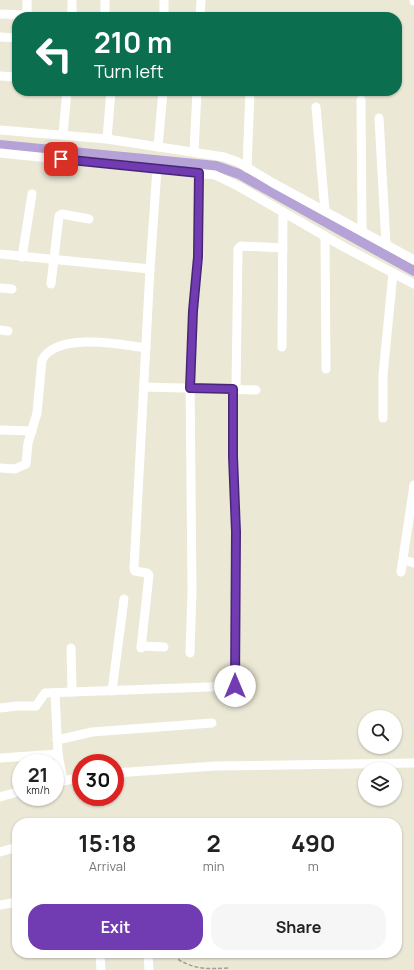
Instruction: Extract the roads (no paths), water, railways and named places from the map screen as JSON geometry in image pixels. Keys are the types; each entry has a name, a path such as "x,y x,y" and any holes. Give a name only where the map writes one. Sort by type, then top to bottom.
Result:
{"street":[{"path":"27,0 27,12"},
{"path":"72,0 72,12"},
{"path":"105,0 105,12"},
{"path":"164,0 164,12"},
{"path":"200,12 201,0"},
{"path":"0,14 12,14"},
{"path":"0,37 12,38"},
{"path":"0,76 12,77"},
{"path":"63,134 66,96"},
{"path":"107,140 110,96"},
{"path":"158,147 163,96"},
{"path":"194,152 198,96"},
{"path":"247,168 250,96"},
{"path":"360,100 362,231"},
{"path":"316,108 325,211"},
{"path":"379,118 386,244"},
{"path":"0,130 63,134 224,157 238,162 414,260"},
{"path":"0,153 214,175 232,183 325,236 414,284"},
{"path":"157,168 134,568 135,571 147,573 149,576 141,647 164,647"},
{"path":"190,653 192,591 190,388 193,311 198,257 199,173"},
{"path":"22,257 32,194"},
{"path":"282,347 283,212"},
{"path":"52,284 53,260 59,216 62,214 89,219"},
{"path":"325,236 326,369"},
{"path":"235,703 236,518 233,456 238,249 241,246 283,248"},
{"path":"0,254 150,269"},
{"path":"383,418 383,375 393,273"},
{"path":"0,288 12,289"},
{"path":"0,468 15,469 26,464 37,413 42,360 45,354 53,348 89,341 146,348"},
{"path":"144,387 256,390"},
{"path":"0,430 32,431"},
{"path":"401,572 414,485"},
{"path":"404,560 414,563"},
{"path":"112,691 124,599"},
{"path":"71,648 72,692"},
{"path":"0,708 36,706 45,694 55,693 235,686"},
{"path":"55,693 58,754"},
{"path":"58,740 92,732 212,723"},
{"path":"0,758 12,757"},
{"path":"124,772 215,766 414,763"},
{"path":"0,797 12,794"},
{"path":"0,852 12,848"},
{"path":"0,905 12,903"},
{"path":"100,958 101,970"},
{"path":"148,958 149,970"}],"waterway":[{"path":"0,145 216,166 239,174 414,271"}]}
